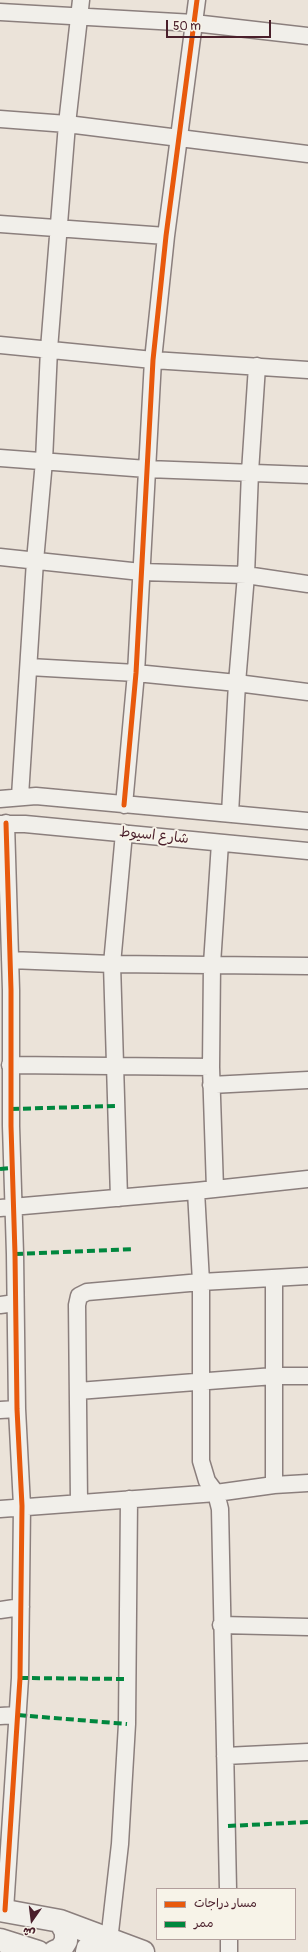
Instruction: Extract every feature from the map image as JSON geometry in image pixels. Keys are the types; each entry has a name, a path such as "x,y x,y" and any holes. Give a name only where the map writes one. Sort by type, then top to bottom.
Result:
{"highway":[{"path":"2,1910 60,1921 109,1941 143,1952"},
{"path":"54,1952 61,1949 66,1941 66,1932 60,1921"},
{"path":"0,1940 38,1952"},
{"path":"87,1952 88,1948 94,1942 109,1941"}],"street":[{"path":"124,805 136,674 153,360 166,236 197,0"},
{"path":"20,796 35,561 44,461 49,349 58,229 67,124 81,8"},
{"path":"0,12 81,8 308,36"},
{"path":"0,119 67,124 308,154"},
{"path":"0,224 166,236"},
{"path":"0,345 153,360 308,370"},
{"path":"230,814 237,683 246,575 250,472 257,366"},
{"path":"0,458 147,469 308,475"},
{"path":"0,557 141,572 246,575 308,584"},
{"path":"28,667 136,674 237,683 308,692"},
{"name":"شارع اسيوط","path":"0,799 20,796 308,822"},
{"path":"2,1910 18,1715 22,1506 17,1409 7,1304 5,1126 10,1065 6,990 10,960 3,823"},
{"name":"شارع اسيوط","path":"3,823 308,851"},
{"path":"119,1198 112,964 124,833"},
{"path":"215,1189 211,1085 212,964 220,843"},
{"path":"10,960 112,964 308,966"},
{"path":"10,1065 211,1067"},
{"path":"211,1085 308,1080"},
{"path":"6,1207 196,1191 308,1179"},
{"path":"196,1191 200,1282 201,1461 207,1481 216,1493 220,1509 228,1888"},
{"path":"79,1502 77,1304 80,1296 87,1292 200,1282 308,1276"},
{"path":"274,1278 274,1485"},
{"path":"78,1391 274,1376 308,1376"},
{"path":"0,1410 17,1409"},
{"path":"0,1509 22,1506 216,1493 274,1485 308,1483"},
{"path":"109,1941 120,1844 128,1724 129,1499"},
{"path":"0,1610 21,1607"},
{"path":"222,1625 308,1627"},
{"path":"0,1716 18,1715"},
{"path":"225,1756 308,1752"},
{"path":"229,1940 229,1952"}],"marked path":[{"path":"11,1109 115,1106"},
{"path":"0,1169 12,1168"},
{"path":"15,1254 134,1249"},
{"path":"20,1678 128,1679"},
{"path":"18,1715 127,1724"},
{"path":"228,1826 308,1822"}],"cycle path":[{"path":"124,805 136,673 153,360 166,236 197,0"},
{"path":"5,1910 20,1678 22,1506 17,1409 15,1254 11,1126 11,990 6,823"}]}
